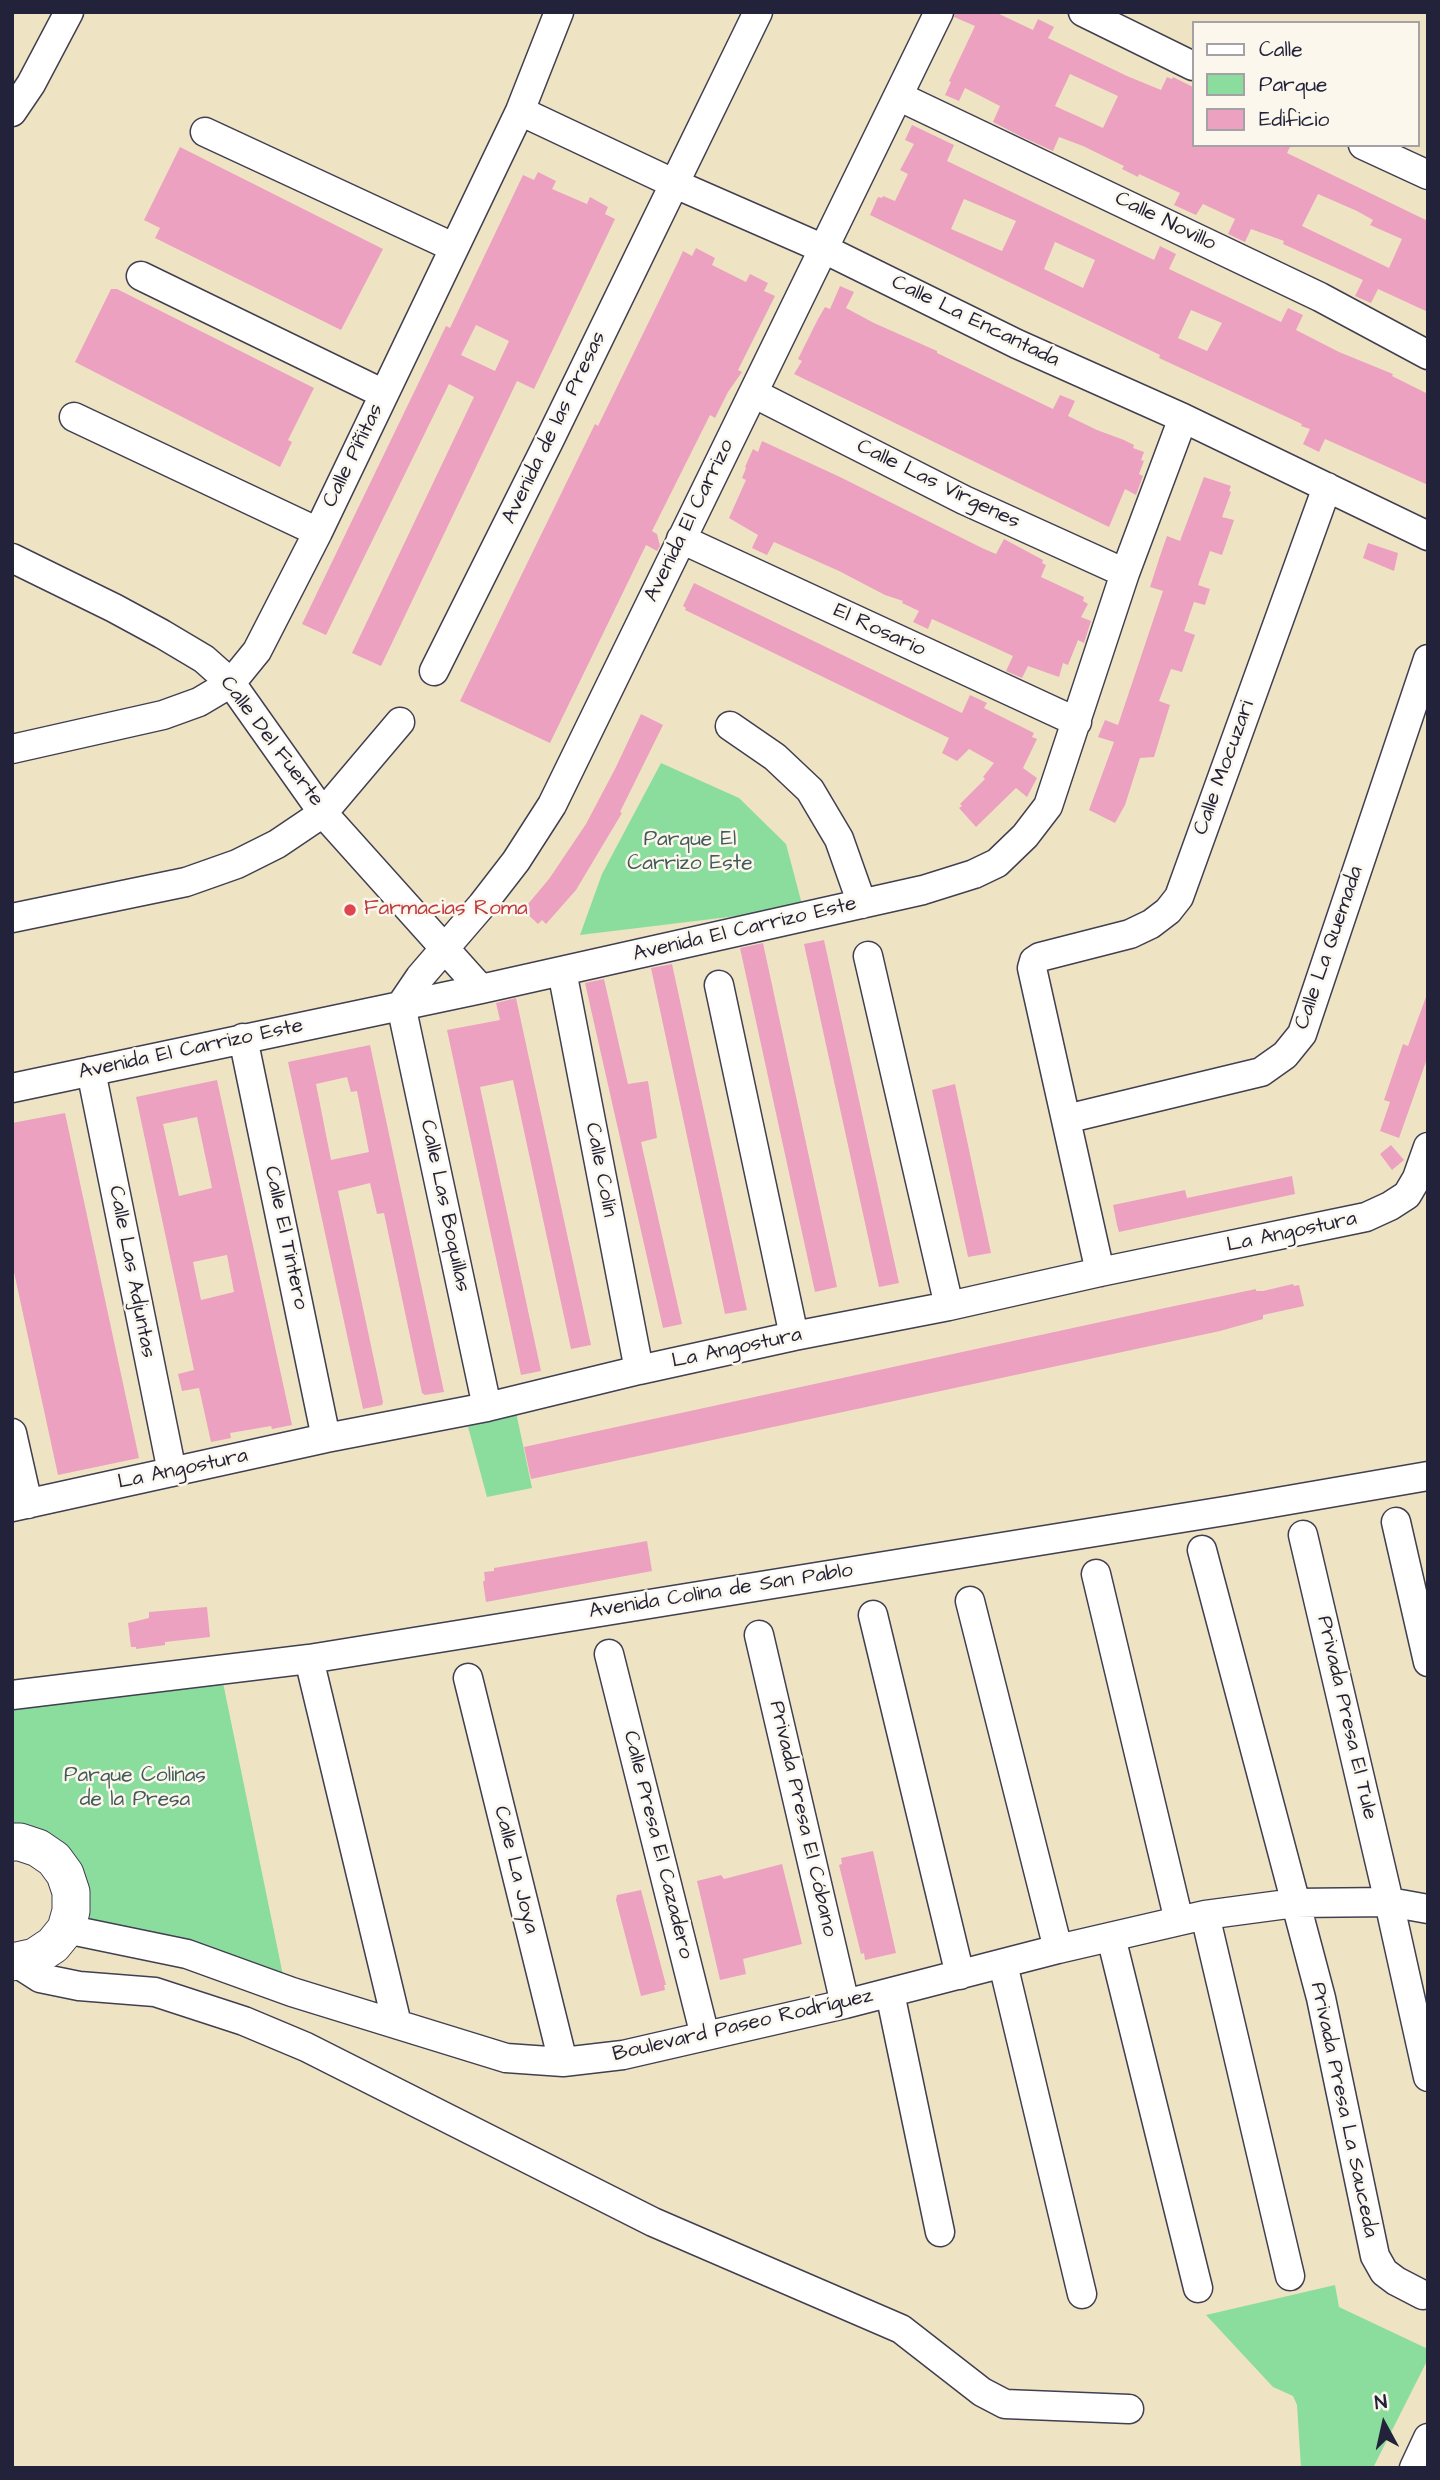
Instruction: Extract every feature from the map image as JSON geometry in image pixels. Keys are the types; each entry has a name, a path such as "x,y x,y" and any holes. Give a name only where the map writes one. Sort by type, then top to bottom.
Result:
{"main road":[{"path":"12,1842 38,1848 54,1859 65,1874 71,1892 71,1911 66,1928 53,1945 44,1952 14,1962"}],"street":[{"path":"12,112 32,84 69,12"},
{"name":"Calle Piñitas","path":"12,749 163,715 199,702 231,683 257,650 318,532 520,111 559,12"},
{"name":"Avenida de las Presas","path":"434,671 758,12"},
{"name":"Avenida El Carrizo","path":"401,1005 420,977 516,861 552,806 939,12"},
{"path":"1083,12 1192,66"},
{"name":"Calle Novillo","path":"898,96 1320,297 1428,355"},
{"name":"Calle La Encantada","path":"520,111 673,183 824,249 1017,344 1184,418 1428,536"},
{"path":"205,132 453,247"},
{"path":"1367,147 1428,175"},
{"path":"141,275 384,394"},
{"name":"Calle Las Virgenes","path":"753,393 964,500 1125,573"},
{"path":"74,418 318,532"},
{"name":"Avenida El Carrizo Este","path":"12,1088 481,989 862,904 936,887 997,863 1025,836 1048,806 1125,573 1184,418"},
{"name":"Calle Mocuzari","path":"1066,1119 1032,968 1034,961 1040,957 1130,934 1151,924 1168,911 1179,897 1327,487"},
{"name":"El Rosario","path":"681,539 1077,722"},
{"name":"Calle Del Fuerte","path":"12,558 162,634 204,659 231,683 323,813 481,989"},
{"name":"Calle La Quemada","path":"1066,1119 1261,1072 1285,1055 1302,1034 1428,659"},
{"path":"12,918 186,882 237,864 277,844 323,813 400,722"},
{"path":"730,726 775,757 810,790 839,839 862,904"},
{"path":"868,956 948,1306"},
{"name":"Calle Colín","path":"562,971 639,1370"},
{"path":"719,985 794,1336"},
{"name":"Calle Las Boquillas","path":"401,1005 487,1407"},
{"name":"Calle El Tintero","path":"243,1038 327,1438"},
{"name":"Calle Las Adjuntas","path":"91,1071 172,1472"},
{"path":"1066,1119 1100,1272"},
{"name":"La Angostura","path":"20,1505 327,1438 487,1407 794,1336 1367,1217 1408,1195 1428,1147"},
{"path":"12,1433 20,1505"},
{"name":"Avenida Colina de San Pablo","path":"12,1695 309,1659 1428,1476"},
{"path":"1396,1522 1428,1662"},
{"name":"Privada Presa El Tule","path":"1303,1535 1428,2077"},
{"name":"Privada Presa La Sauceda","path":"1202,1550 1321,1998 1375,2256 1384,2272 1423,2295"},
{"path":"1096,1574 1290,2276"},
{"path":"970,1601 1059,1949"},
{"path":"873,1615 960,1975"},
{"name":"Privada Presa El Cóbano","path":"759,1635 845,2004"},
{"name":"Calle Presa El Cazadero","path":"609,1654 705,2036"},
{"path":"309,1659 397,2024"},
{"name":"Calle La Joya","path":"468,1678 563,2062"},
{"name":"Boulevard Paseo Rodríguez","path":"66,1928 187,1954 292,1992 506,2058 563,2062 624,2056 1192,1918 1295,1903 1389,1902 1428,1909"},
{"path":"1111,1937 1198,2288"},
{"path":"155,1992 166,1950"},
{"path":"14,1962 40,1978 79,1986 155,1992 244,2021 306,2047 653,2222 901,2329 982,2392 1005,2404 1129,2409"},
{"path":"1003,1964 1082,2294"},
{"path":"890,1993 940,2232"},
{"path":"1414,2468 1428,2438"}],"green space":[{"name":"Parque El Carrizo Este","path":"661,763 739,798 786,844 803,908 580,935 602,874"},
{"path":"516,1412 532,1488 487,1497 467,1423"},
{"name":"Parque Colinas de la Presa","path":"219,1663 286,1990 61,1913 62,1870 12,1832 12,1701"},
{"path":"1335,2285 1339,2307 1428,2349 1428,2359 1373,2468 1301,2468 1297,2405 1293,2396 1273,2387 1206,2315"}],"building":[{"path":"955,12 995,12 1033,30 1038,19 1054,27 1048,38 1127,76 1161,90 1167,77 1173,77 1192,86 1192,147 1290,147 1287,153 1428,221 1428,312 1378,289 1371,303 1355,296 1363,280 1283,244 1284,241 1251,229 1245,242 1228,234 1235,219 1203,204 1196,215 1174,205 1180,193 1139,174 1138,177 1122,169 1124,166 1083,146 1059,137 1053,151 1022,137 993,122 1000,106 965,88 959,101 945,95 975,26 954,17","holes":["1070,74 1118,96 1103,128 1055,106","1318,194 1373,220 1370,225 1402,239 1389,268 1302,226"]},
{"path":"912,125 954,145 947,161 1154,260 1160,246 1176,254 1169,269 1281,322 1288,308 1303,315 1296,330 1339,352 1393,374 1392,376 1428,394 1428,485 1325,439 1319,452 1303,444 1310,429 1301,426 1302,424 1159,358 1160,355 870,215 878,197 883,196 895,201 908,174 900,170 914,144 905,140","holes":["964,199 1016,221 1002,251 951,229","1055,242 1095,260 1083,288 1044,269","1191,310 1222,323 1207,351 1178,338"]},
{"path":"180,147 383,249 341,330 155,238 160,228 144,220"},
{"path":"538,172 556,181 552,189 587,204 590,197 608,207 605,214 615,219 534,389 517,381 381,666 352,653 474,397 449,384 326,635 302,624 446,326 450,328 523,175 534,180","holes":["476,325 509,341 495,371 461,355"]},
{"path":"696,248 715,258 712,265 746,282 750,274 768,283 764,291 775,296 738,370 742,372 715,418 710,415 652,531 657,534 660,546 657,551 646,545 550,743 460,701 683,251 692,256"},
{"path":"840,286 854,292 846,308 874,323 1053,409 1060,395 1075,401 1068,416 1124,440 1134,445 1133,448 1144,452 1139,474 1143,476 1136,495 1125,489 1109,527 794,374 802,361 798,359 818,319 825,307 830,309"},
{"path":"111,289 117,289 314,388 288,440 292,442 280,467 75,362"},
{"path":"762,441 996,554 1004,539 1043,560 1042,563 1046,565 1041,577 1084,597 1083,601 1088,604 1081,617 1091,621 1084,643 1078,640 1068,665 1063,663 1059,677 1028,666 1022,678 1006,671 1013,656 932,619 928,629 913,622 919,611 902,603 903,601 774,542 767,555 752,548 758,535 729,518 746,480 742,478 745,467 753,449 758,452"},
{"path":"1204,477 1231,486 1222,517 1234,520 1222,555 1210,551 1198,585 1210,589 1205,605 1194,602 1184,631 1195,635 1182,672 1171,669 1159,701 1170,705 1154,757 1140,758 1125,805 1115,823 1089,810 1114,742 1098,737 1105,720 1118,725 1163,591 1150,587 1161,553 1167,536 1180,541"},
{"path":"1368,543 1398,553 1394,571 1363,558"},
{"path":"694,583 962,713 970,695 987,703 984,708 1034,733 1032,737 1037,739 1023,768 1037,778 1027,797 1016,788 976,827 959,808 962,806 960,804 985,779 983,777 994,763 969,749 957,761 942,753 949,738 685,610 683,606"},
{"path":"641,714 663,725 620,812 622,813 576,890 546,924 542,920 538,924 523,910 549,879 586,824"},
{"path":"824,940 899,1283 879,1287 804,944"},
{"path":"763,943 837,1287 815,1292 740,948"},
{"path":"672,964 747,1310 725,1314 651,968"},
{"path":"604,979 628,1084 648,1081 657,1138 641,1142 682,1324 663,1328 585,983"},
{"path":"1426,997 1428,1056 1399,1138 1380,1131 1390,1102 1384,1100 1403,1044 1408,1046"},
{"path":"516,998 591,1345 571,1349 513,1080 480,1087 541,1371 521,1375 447,1030 500,1020 496,1003"},
{"path":"370,1045 444,1392 425,1395 422,1393 384,1213 377,1214 370,1183 338,1191 383,1402 382,1405 363,1409 288,1062","holes":["347,1077 351,1092 357,1091 369,1152 331,1160 316,1084"]},
{"path":"217,1080 292,1425 230,1433 231,1438 211,1442 199,1388 182,1391 178,1374 194,1370 136,1097","holes":["197,1117 212,1188 179,1196 163,1124","227,1255 234,1292 201,1300 193,1262"]},
{"path":"955,1084 991,1253 968,1257 932,1090"},
{"path":"65,1113 139,1458 58,1475 12,1263 12,1123"},
{"path":"1391,1145 1404,1160 1392,1170 1380,1154"},
{"path":"1292,1176 1295,1194 1119,1232 1113,1205 1185,1190 1187,1198"},
{"path":"1299,1285 1304,1306 1263,1315 1263,1319 1220,1331 531,1479 524,1447 1165,1308"},
{"path":"647,1541 652,1571 486,1602 484,1572 494,1571 494,1568"},
{"path":"207,1607 210,1637 165,1642 165,1645 136,1649 131,1647 128,1623 149,1618 149,1612"},
{"path":"873,1851 896,1953 865,1960 864,1953 861,1954 839,1865 842,1864 841,1858"},
{"path":"782,1864 802,1944 743,1959 746,1974 720,1980 697,1881 721,1875 724,1879"},
{"path":"641,1890 666,1985 665,1990 641,1996 616,1900 617,1895"}],"place":[{"name":"Farmacias Roma","path":"350,910"}]}
